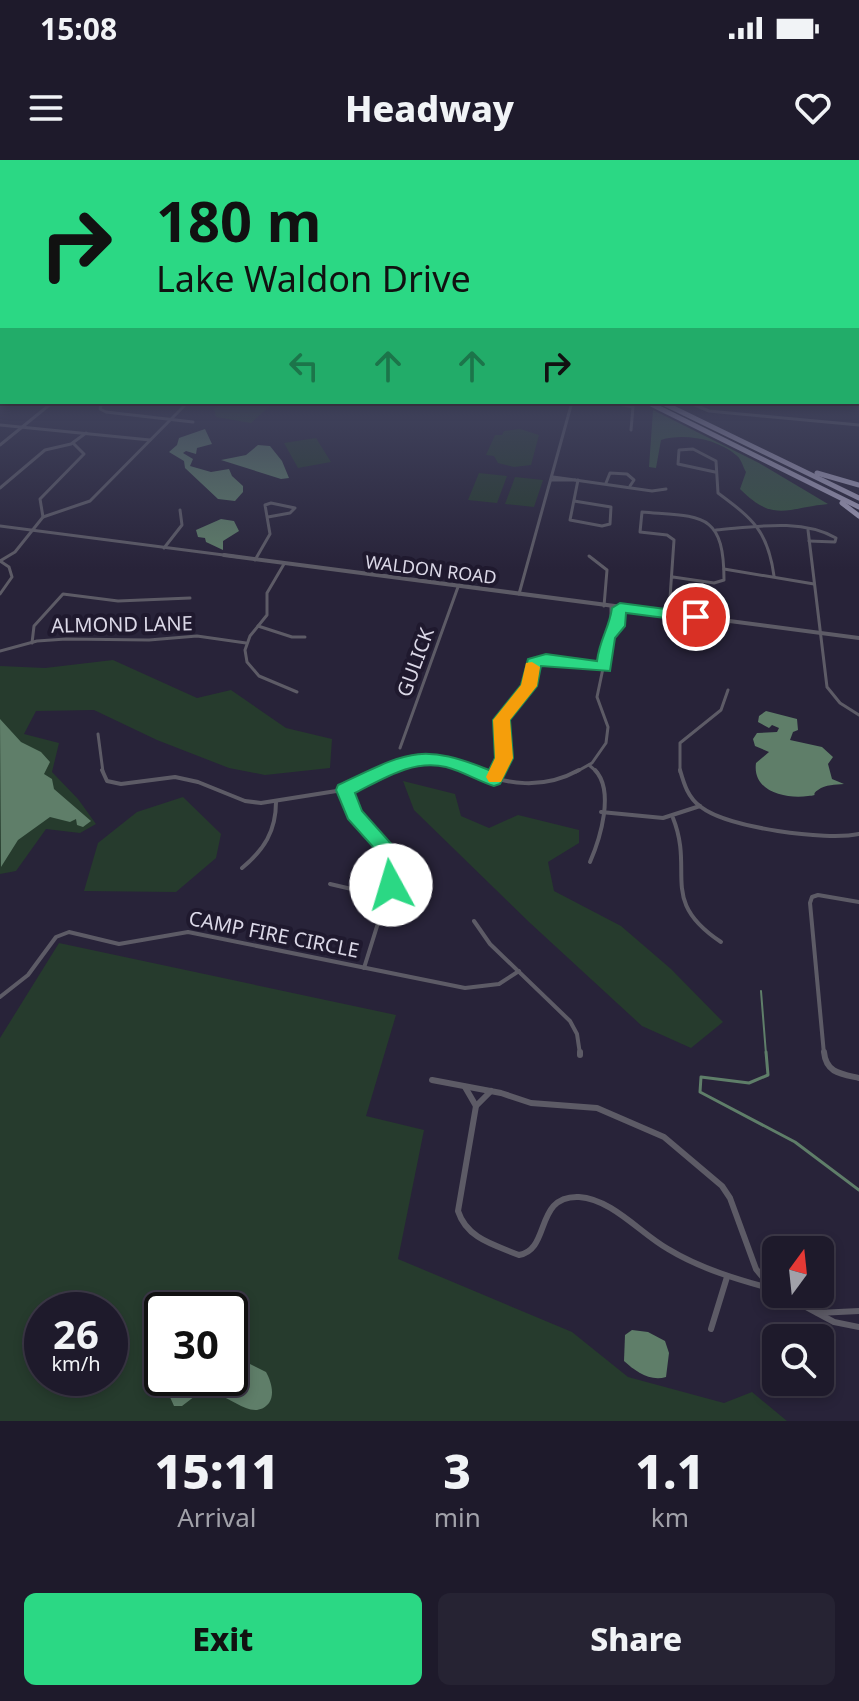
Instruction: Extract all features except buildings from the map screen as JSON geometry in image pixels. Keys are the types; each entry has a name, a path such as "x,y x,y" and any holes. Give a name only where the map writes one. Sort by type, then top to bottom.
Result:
{"highway":[{"path":"745,451 859,507"},
{"path":"763,451 859,498"},
{"path":"764,451 824,476 859,485"},
{"path":"785,471 859,516"}],"street":[{"path":"0,488 44,451"},
{"path":"43,517 40,499 84,454 81,451"},
{"path":"0,594 12,577 9,567 0,561 15,552 43,517 90,501 139,451"},
{"path":"519,594 559,451"},
{"path":"679,451 678,464 715,472"},
{"path":"697,451 716,461 718,493 760,526 769,543 774,576"},
{"path":"606,483 610,473 627,474 634,480 630,487"},
{"path":"552,478 666,489"},
{"path":"574,501 611,507 610,524 602,526 572,522 574,501 576,480"},
{"path":"255,560 270,534 268,517 263,509 268,503 295,508 290,513 268,517"},
{"path":"164,548 182,525 180,510"},
{"path":"665,613 673,577 674,540 667,535 640,532 642,512 703,519 716,530 724,546 724,580 714,583 673,577"},
{"name":"WALDON ROAD","path":"0,526 859,638"},
{"path":"716,530 760,526 808,530 831,534 836,538 835,542 828,543 809,541"},
{"path":"808,530 827,687 840,703 859,715"},
{"path":"589,556 607,570 604,606"},
{"path":"284,564 267,593 269,610 246,643 247,662 253,670 297,692"},
{"path":"724,569 814,584"},
{"name":"GULICK","path":"400,748 458,587"},
{"path":"32,643 34,626 63,594 118,601 190,598"},
{"path":"670,598 673,614"},
{"path":"98,734 102,745 102,770 107,781 121,784 175,777 198,782 245,801 276,802 345,790 401,763 426,758 449,761 494,779 536,784 565,778 589,765 600,754 608,735 597,697 611,630 611,606"},
{"path":"611,630 617,626 620,608"},
{"path":"258,626 292,637 305,637"},
{"name":"ALMOND LANE","path":"0,651 48,639 149,640 187,636 246,643"},
{"path":"494,779 504,758 502,720 529,686 534,663 546,659 604,667"},
{"path":"728,690 717,718 691,731 680,743 682,784 700,806 723,820 753,828 831,836 859,834"},
{"path":"589,765 602,779 596,851 590,862"},
{"path":"345,790 358,819 394,857 393,875 364,968"},
{"path":"242,868 257,857 271,836 277,817 276,802"},
{"path":"601,812 650,819 673,818 700,806"},
{"path":"673,818 678,835 682,906 692,921 721,942"},
{"path":"330,884 386,897"},
{"path":"859,902 818,895 812,897 810,903 825,1063 835,1073 859,1078"},
{"path":"474,921 482,935 570,1021 577,1034 580,1055"},
{"name":"CAMP FIRE CIRCLE","path":"0,997 28,975 56,937 69,932 119,944 188,932 465,988 499,984 519,971"},
{"path":"432,1080 491,1091 531,1103 597,1108 664,1137 722,1186 730,1198 756,1269 762,1276"},
{"path":"465,1087 476,1106"},
{"path":"491,1091 476,1106 458,1211 459,1220 469,1233 519,1255 526,1254 536,1246 547,1212 563,1200 580,1197 604,1204 658,1244 727,1277 762,1286"},
{"path":"711,1329 727,1277"},
{"path":"808,1308 834,1322 859,1327"},
{"path":"817,1313 859,1311"}],"shaded area":[{"path":"197,451 196,454 183,453 193,459 190,466 211,472 229,469 243,486 243,492 235,501 218,499 185,468 184,461 169,452"},
{"path":"251,451 274,451 289,478 281,479 221,460 246,455"},
{"path":"288,451 324,451 331,462 298,468"},
{"path":"488,451 535,451 531,465 514,467 498,463 494,456 486,455"},
{"path":"650,451 659,451 656,468 649,467"},
{"path":"731,451 759,463 828,504 781,511 762,506 740,489 746,472 738,456"},
{"path":"479,473 507,476 497,503 468,500"},
{"path":"515,477 543,480 534,507 505,504"},
{"path":"221,519 234,521 239,531 223,541 223,550 198,537 196,530"},
{"path":"113,660 197,698 231,690 286,728 332,739 330,768 265,775 229,768 157,740 94,710 36,711 24,734 59,743 52,772 78,799 96,824 80,833 46,829 16,871 0,874 0,666 45,668"},
{"path":"766,711 797,719 798,730 793,732 790,740 822,747 833,757 828,764 832,779 844,784 827,786 814,795 799,797 781,795 765,787 756,773 756,763 769,752 755,746 753,739 757,733 777,732 779,728 772,725 769,728 758,722 759,716"},
{"path":"0,719 21,742 41,752 50,762 44,774 52,779 54,789 91,821 83,827 77,825 76,819 70,822 50,817 18,840 1,867"},
{"path":"403,781 455,794 461,816 489,828 518,815 579,830 579,843 548,862 554,891 621,926 671,969 723,1022 691,1048 642,1026 414,810"},
{"path":"183,797 221,834 216,858 176,892 84,891 98,843 137,812"},
{"path":"59,943 396,1015 366,1116 424,1130 398,1259 572,1332 628,1377 724,1403 752,1392 787,1421 0,1421 0,1038"},
{"path":"632,1330 648,1332 665,1341 669,1353 666,1377 649,1377 624,1361 625,1335"},
{"path":"248,1363 266,1372 272,1396 263,1408 250,1409 221,1396 248,1396"},
{"path":"170,1396 195,1396 182,1406 174,1406"}],"waterway":[{"path":"761,991 766,1054"},
{"path":"766,1052 768,1075 749,1083 701,1077 700,1092 795,1142 859,1190"}],"slow traffic":[{"path":"495,777 505,753 500,728 502,720 529,686 532,667"}],"route":[{"path":"391,885 394,857 354,814 345,790 357,787 401,763 426,758 466,766 494,779 505,753 500,728 502,720 529,686 534,663 546,659 604,667 608,638 617,626 620,608 696,617"}]}
